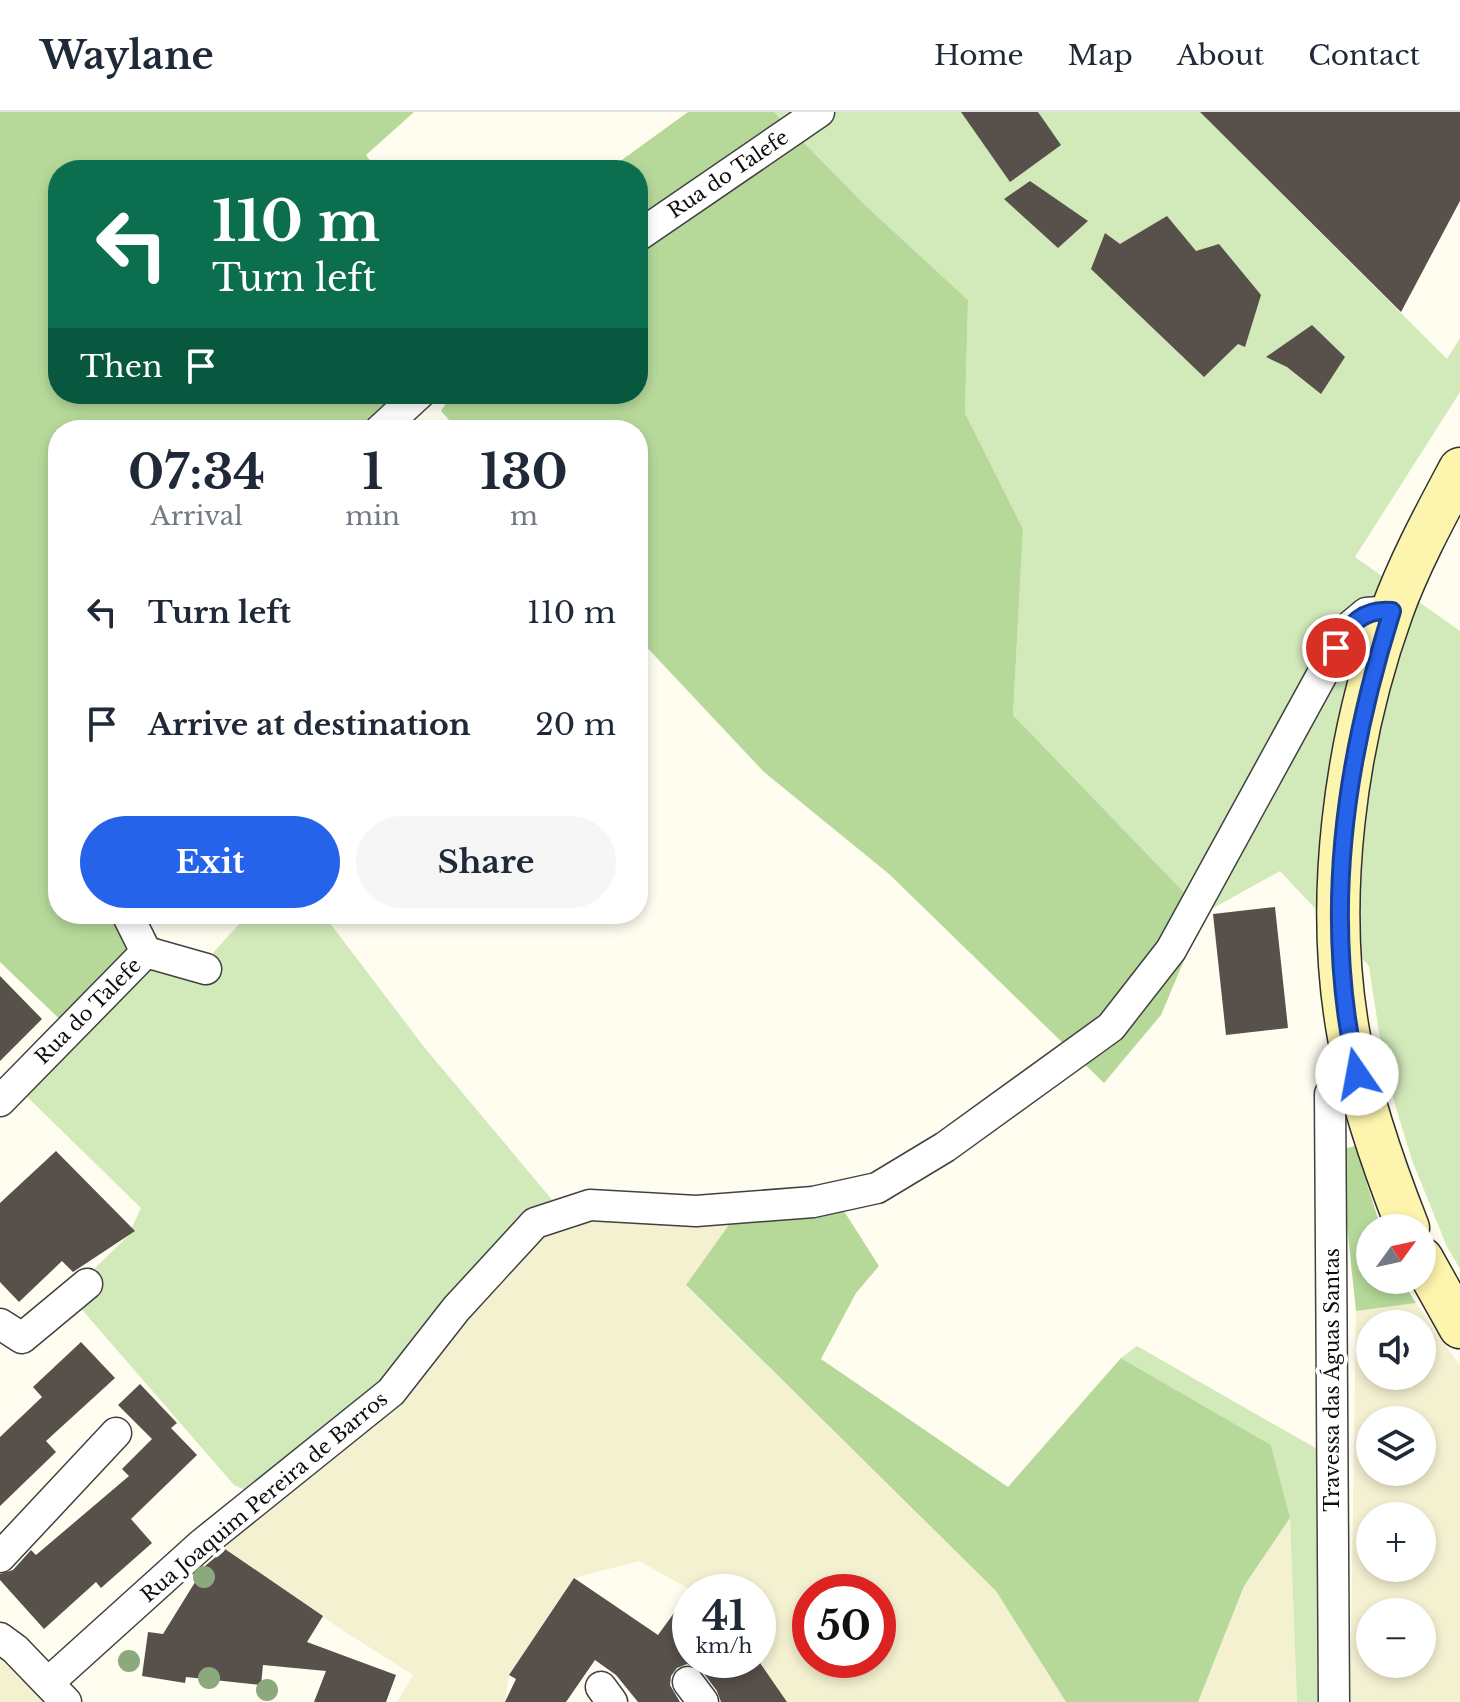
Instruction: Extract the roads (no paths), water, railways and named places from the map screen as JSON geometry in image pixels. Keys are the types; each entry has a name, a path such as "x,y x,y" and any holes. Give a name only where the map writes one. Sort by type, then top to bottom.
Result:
{"main road":[{"path":"1403,1214 1357,1074 1343,991 1343,837 1357,732 1392,611 1419,546 1460,469"},
{"path":"1436,1284 1460,1327"}],"street":[{"name":"Rua do Talefe","path":"648,229 819,112"},
{"path":"391,420 408,404"},
{"name":"Rua Joaquim Pereira de Barros","path":"57,1693 202,1544 391,1392 456,1309 535,1223 590,1205 696,1211 813,1202 877,1188 945,1147 1111,1027 1171,950 1347,629 1366,613 1392,611"},
{"name":"Rua do Talefe","path":"0,1101 146,952 132,924"},
{"path":"146,952 206,969"},
{"name":"Travessa das Águas Santas","path":"1334,1702 1330,1094 1336,1083 1357,1074"},
{"path":"0,1324 22,1338 87,1284"},
{"path":"0,1557 116,1433"},
{"path":"0,1638 15,1649 57,1693"}]}
